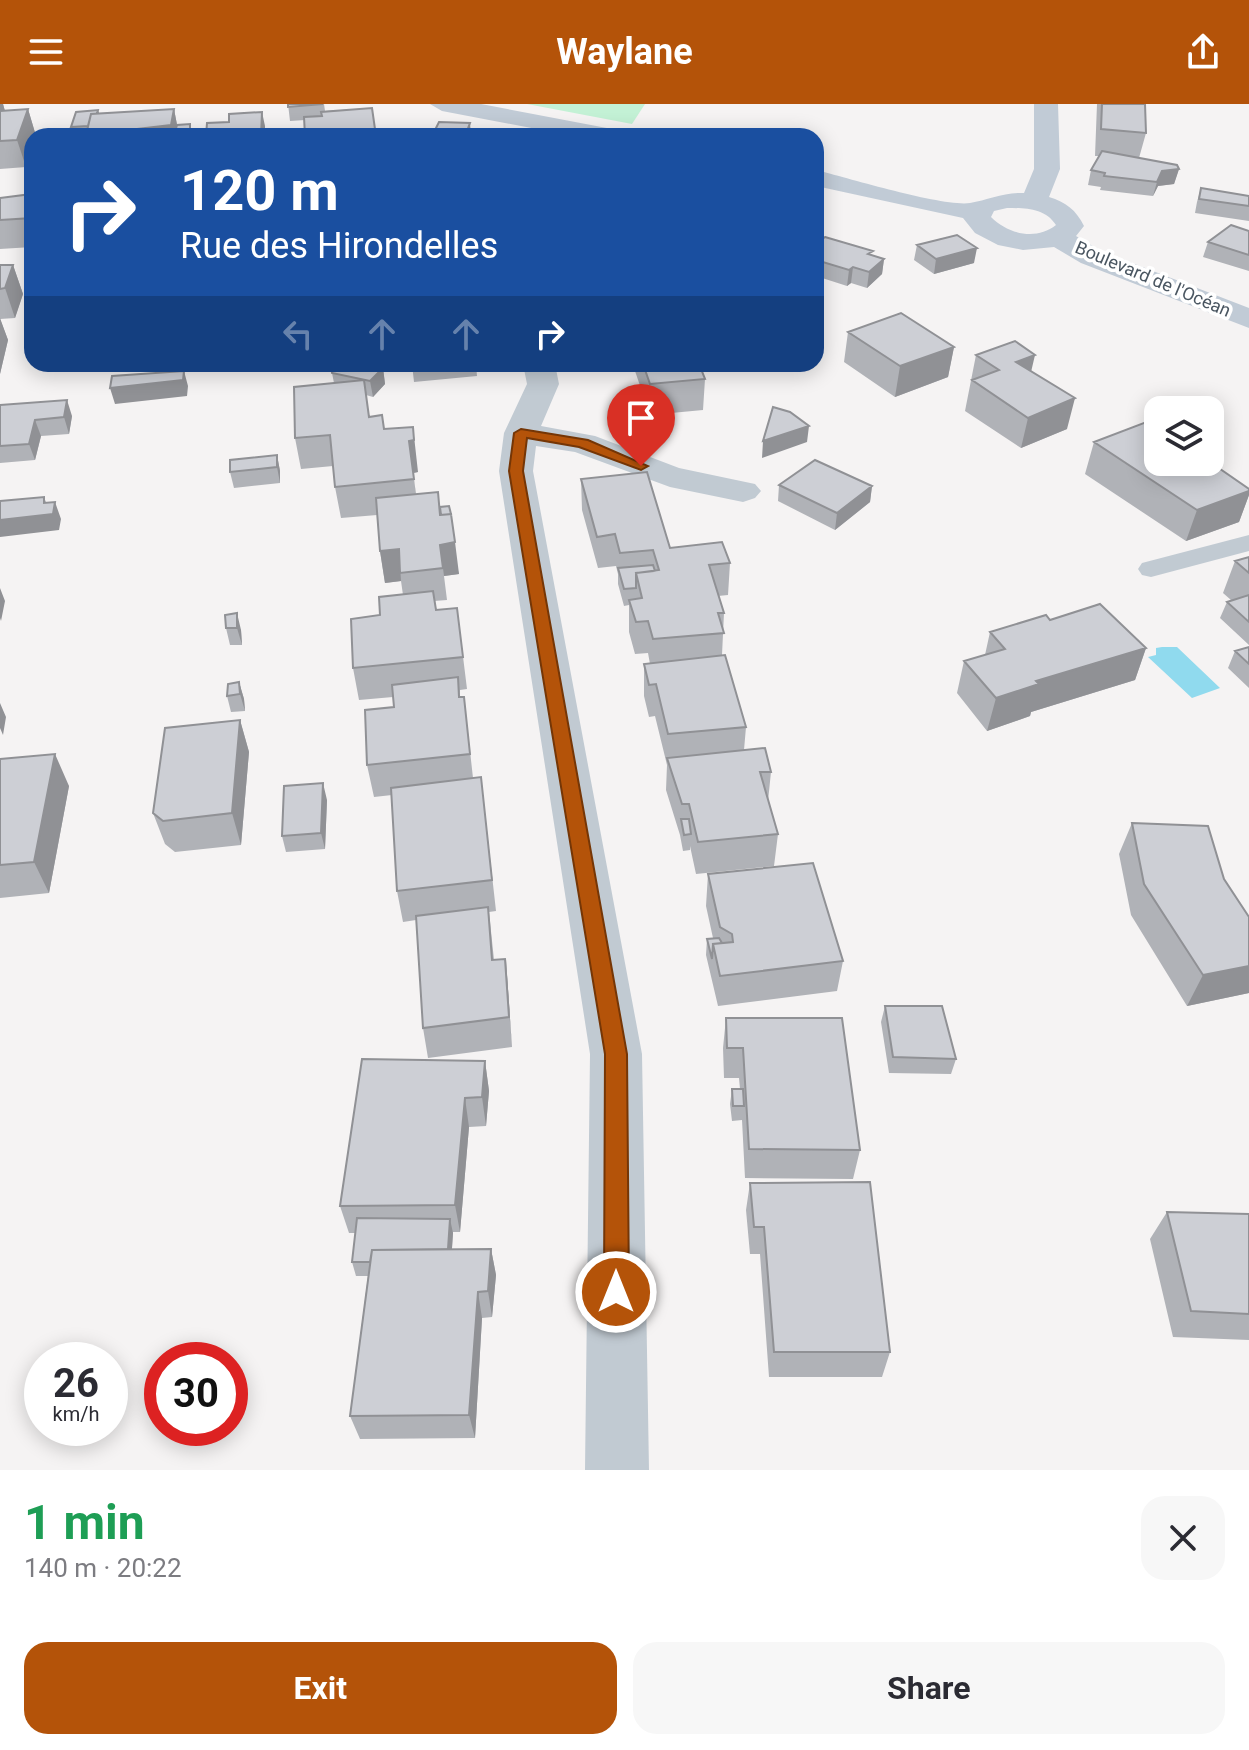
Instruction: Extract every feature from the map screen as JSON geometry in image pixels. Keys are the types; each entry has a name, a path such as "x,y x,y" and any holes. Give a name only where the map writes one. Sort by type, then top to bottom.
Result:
{"main road":[{"path":"442,104 570,128"},
{"path":"1034,202 1047,169 1046,104"},
{"path":"824,180 930,205 979,212 994,202 1034,202 1061,211 1068,218 1070,226 1057,237 1031,241 1001,236 980,225 979,212"},
{"name":"Boulevard de l'Océan","path":"1057,237 1091,257 1249,319"}],"street":[{"path":"541,372 543,384 521,433 516,471 616,1054 617,1470"},
{"path":"521,433 583,443 670,477 743,491"}],"lane":[{"path":"1151,569 1249,543"}],"green space":[{"path":"527,104 645,104 632,124"}],"water":[{"path":"1177,647 1220,688 1192,698 1148,657 1156,655 1156,648"}],"building":[{"path":"288,104 323,104 288,107"},
{"path":"1102,104 1145,104 1146,133 1101,129"},
{"path":"372,108 375,128 305,128 304,117 322,116 321,112"},
{"path":"28,109 17,140 0,141 0,111"},
{"path":"174,109 171,125 146,128 88,128 91,114"},
{"path":"98,110 97,114 91,114 88,126 71,127 76,112"},
{"path":"262,112 261,128 207,128 207,123 229,122 229,114"},
{"path":"439,122 470,123 468,128 436,128"},
{"path":"190,124 190,128 176,128 177,125"},
{"path":"1102,151 1177,165 1179,169 1162,171 1157,182 1104,176 1105,173 1091,170"},
{"path":"1201,188 1249,196 1249,206 1199,199"},
{"path":"24,195 24,218 0,220 0,198"},
{"path":"1231,225 1249,231 1249,255 1208,242"},
{"path":"957,235 977,248 936,259 917,245"},
{"path":"824,238 873,251 868,254 884,259 869,272 824,262"},
{"path":"0,265 13,265 5,288 0,289"},
{"path":"901,313 954,347 900,366 848,332"},
{"path":"1015,341 1035,355 1016,362 1075,398 1028,418 972,380 999,370 976,355"},
{"path":"184,372 183,380 110,388 112,376"},
{"path":"332,372 379,372 370,381"},
{"path":"646,372 702,372 705,379 650,384"},
{"path":"364,380 369,417 382,415 384,429 413,427 414,440 409,441 414,479 335,487 330,435 295,438 294,387"},
{"path":"67,400 64,417 35,420 29,444 0,446 0,405"},
{"path":"773,407 790,412 809,426 763,441"},
{"path":"1144,423 1144,475 1094,442"},
{"path":"277,455 277,467 230,472 230,460"},
{"path":"815,460 872,486 837,513 779,485"},
{"path":"647,472 670,548 722,542 730,563 709,565 724,613 718,613 724,633 653,639 648,621 636,622 629,600 642,598 636,573 659,570 653,550 620,553 615,534 597,537 581,479"},
{"path":"1224,472 1249,489 1197,510 1146,476 1224,476"},
{"path":"438,492 440,515 451,514 455,542 440,545 443,568 400,573 399,549 380,551 376,498"},
{"path":"44,497 44,503 55,502 53,514 0,520 0,501"},
{"path":"449,506 451,514 441,515 440,507"},
{"path":"1249,557 1249,573 1235,561"},
{"path":"653,565 655,571 636,573 636,588 624,589 618,568"},
{"path":"433,591 436,610 457,608 463,657 353,668 351,619 380,615 379,597"},
{"path":"1249,595 1249,622 1227,602"},
{"path":"1100,604 1146,648 1036,681 1039,684 996,698 964,661 1005,649 990,632 1046,615 1050,620"},
{"path":"237,613 237,628 226,628 225,615"},
{"path":"1249,647 1249,664 1235,651"},
{"path":"725,655 746,727 668,734 656,684 649,685 644,664"},
{"path":"458,677 459,697 464,697 470,754 367,765 365,710 394,707 392,685"},
{"path":"239,682 240,694 227,696 228,684"},
{"path":"240,720 232,813 163,821 153,813 165,728"},
{"path":"765,748 771,772 760,772 778,834 698,842 689,804 682,804 667,758"},
{"path":"55,754 34,862 0,865 0,759"},
{"path":"481,777 492,880 397,891 391,788"},
{"path":"323,783 321,833 282,836 284,786"},
{"path":"681,819 689,819 691,834 684,835"},
{"path":"1132,823 1208,826 1224,879 1249,917 1249,966 1203,975 1144,884"},
{"path":"813,863 843,961 720,976 713,944 733,942 732,934 720,927 708,874"},
{"path":"488,907 492,960 505,959 509,1017 423,1028 416,916"},
{"path":"719,938 722,943 713,944 712,959 707,939"},
{"path":"885,1006 942,1006 956,1059 893,1057"},
{"path":"726,1018 842,1018 860,1150 749,1149 743,1048 727,1048"},
{"path":"362,1059 485,1061 482,1097 465,1098 455,1205 340,1206"},
{"path":"732,1089 743,1089 744,1106 733,1106"},
{"path":"870,1182 890,1352 774,1352 764,1227 754,1227 750,1183"},
{"path":"1167,1212 1249,1214 1249,1314 1191,1311"},
{"path":"357,1218 450,1219 448,1249 372,1250 370,1262 352,1262"},
{"path":"491,1249 488,1291 478,1292 469,1415 350,1416 372,1250"}],"route":[{"path":"616,1292 616,1054 516,471 521,433 583,443 641,466"}]}
